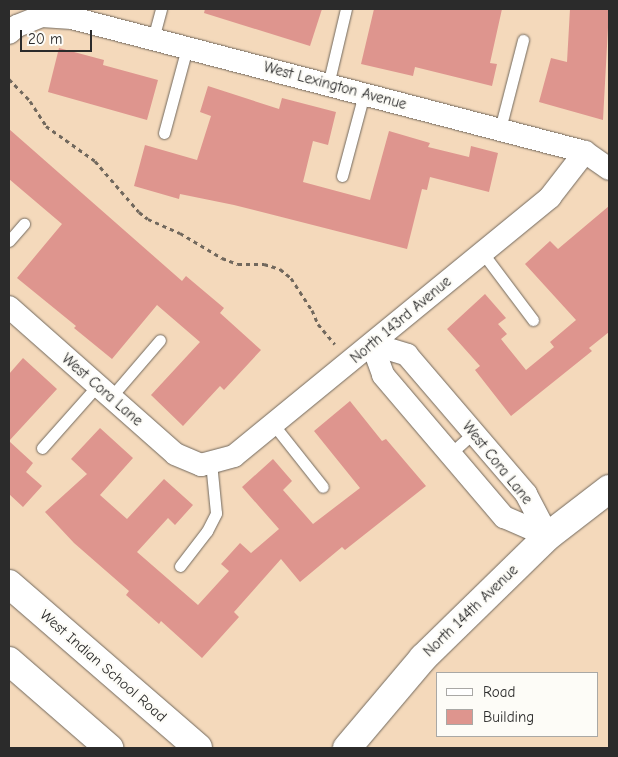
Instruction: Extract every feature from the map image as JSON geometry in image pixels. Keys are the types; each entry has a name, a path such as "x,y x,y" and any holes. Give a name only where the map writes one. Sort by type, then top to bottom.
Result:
{"main road":[{"name":"North 144th Avenue","path":"347,748 423,658 548,536 609,489"},
{"name":"West Indian School Road","path":"9,584 198,748"},
{"path":"9,661 108,748"}],"street":[{"name":"West Lexington Avenue","path":"13,30 42,16 56,13 585,152 609,169"},
{"name":"North 143rd Avenue","path":"206,464 234,456 372,344 550,197 585,152"},
{"name":"West Cora Lane","path":"9,307 175,454 206,464"},
{"name":"West Cora Lane","path":"372,344 407,355 526,494 548,536"},
{"name":"West Cora Lane","path":"372,344 383,375 504,517 548,536"}],"lane":[{"path":"153,40 162,9"},
{"path":"328,85 346,9"},
{"path":"500,129 524,40"},
{"path":"164,133 187,48"},
{"path":"342,176 364,94"},
{"path":"9,241 24,224"},
{"path":"482,252 533,320"},
{"path":"42,448 160,340"},
{"path":"273,424 323,487"},
{"path":"450,454 473,433"},
{"path":"180,566 207,531 216,513 206,464"}],"path":[{"path":"9,79 30,101 46,126 95,161 138,212 148,219 180,233 222,258 238,264 264,264 280,269 291,278 312,310 318,324 350,362"}],"building":[{"path":"205,9 322,9 310,46 204,13"},
{"path":"374,9 502,9 490,63 497,64 492,86 415,67 413,76 361,64"},
{"path":"570,9 609,9 603,120 539,102 551,58 567,62"},
{"path":"59,48 104,60 103,65 158,80 147,120 48,92"},
{"path":"208,86 279,109 282,98 336,112 328,145 313,141 303,182 370,200 389,131 430,143 428,147 469,157 471,146 498,153 489,192 430,177 427,190 422,189 407,249 234,205 180,194 179,199 134,186 145,145 197,160 211,116 200,112"},
{"path":"9,129 182,281 186,276 224,308 220,313 261,350 224,390 220,386 183,426 151,395 200,342 157,305 112,359 74,328 76,326 17,278 62,224 9,179"},
{"path":"609,206 609,332 589,348 592,351 511,416 475,370 480,366 447,329 485,294 506,318 498,324 507,334 501,339 526,370 554,347 550,342 576,320 525,264 550,241 558,249"},
{"path":"23,358 57,389 9,441 9,374"},
{"path":"350,401 382,441 386,439 426,486 345,550 342,547 300,582 281,559 234,612 239,617 202,658 161,621 159,624 126,595 129,591 74,543 45,512 87,474 71,459 100,428 133,458 100,495 127,519 164,479 193,505 175,525 168,518 137,552 198,605 229,571 221,564 240,543 251,553 279,529 242,487 273,459 292,481 283,490 313,524 360,488 314,431"},
{"path":"9,441 33,463 26,472 42,486 23,507 9,494"}]}
